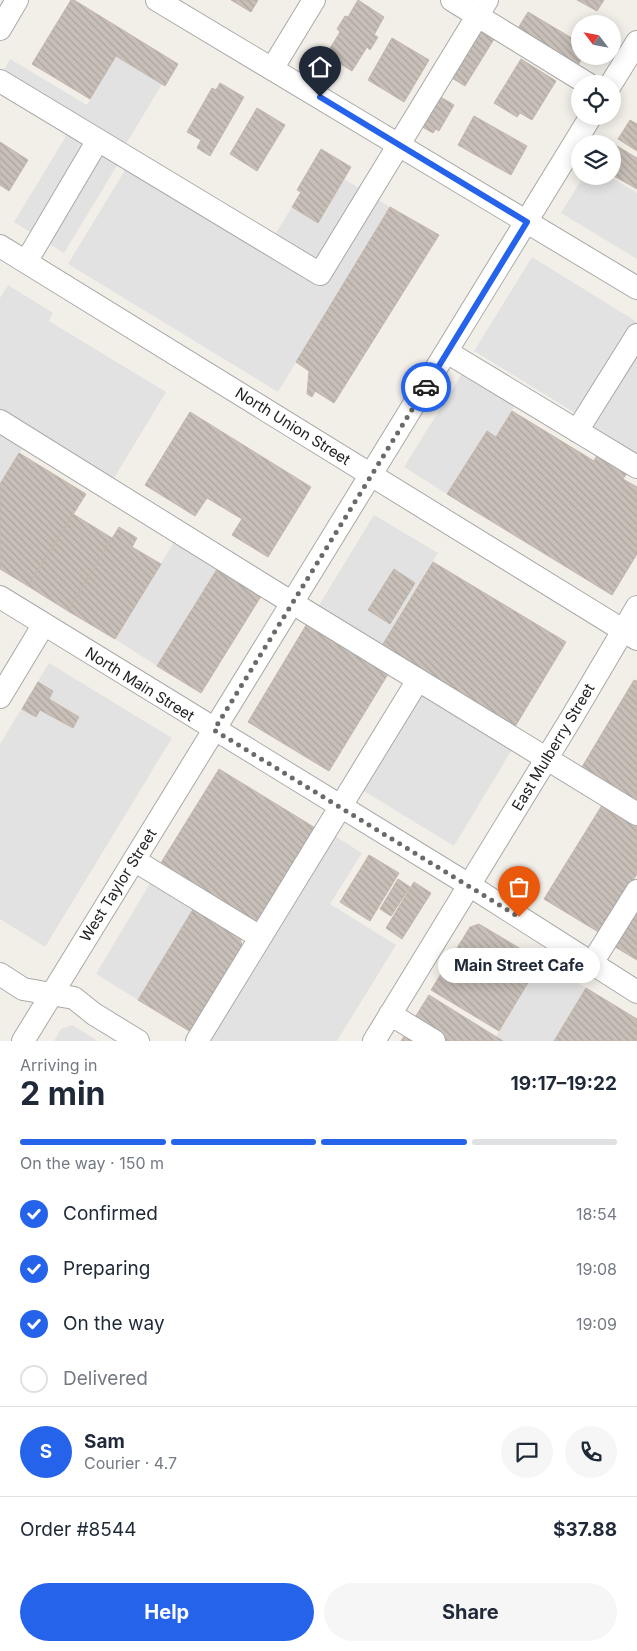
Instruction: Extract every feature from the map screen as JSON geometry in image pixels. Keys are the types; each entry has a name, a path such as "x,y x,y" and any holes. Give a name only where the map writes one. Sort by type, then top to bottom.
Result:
{"street":[{"path":"0,29 17,0"},
{"path":"157,0 637,288"},
{"path":"272,69 314,0"},
{"path":"452,0 482,8 575,75"},
{"path":"0,81 320,274 451,56 482,8"},
{"path":"617,75 637,42"},
{"name":"West Taylor Street","path":"23,1041 586,125"},
{"path":"26,262 98,140"},
{"name":"North Union Street","path":"0,246 630,634"},
{"path":"577,431 637,335"},
{"path":"447,352 637,467"},
{"path":"0,421 637,814"},
{"name":"North Main Street","path":"0,597 469,885 637,992"},
{"name":"East Mulberry Street","path":"374,1041 547,759 630,634 637,607"},
{"path":"0,697 44,624"},
{"path":"197,1041 418,680"},
{"path":"134,860 260,937"},
{"path":"592,963 637,891"},
{"path":"0,974 23,989 74,998 94,1014 138,1041"},
{"path":"390,1014 434,1041"}],"shaded area":[{"path":"116,56 162,84 123,149 1,75 10,59 87,105"},
{"path":"68,133 118,164 64,253 14,222"},
{"path":"133,157 271,241 292,207 318,223 344,179 390,207 278,392 68,264"},
{"path":"621,183 637,193 637,259 561,213 578,185 621,185"},
{"path":"532,257 637,322 580,416 474,351"},
{"path":"8,285 53,313 49,321 166,392 111,483 0,416 0,298"},
{"path":"637,348 637,458 588,428"},
{"path":"465,369 517,402 496,437 487,431 447,494 404,467"},
{"path":"0,431 24,446 0,484"},
{"path":"374,515 438,553 380,649 316,610"},
{"path":"176,539 219,566 157,666 115,639"},
{"path":"49,663 172,738 45,947 0,919 0,744"},
{"path":"419,690 513,748 454,846 359,788"},
{"path":"333,835 362,853 330,904 396,945 337,1041 205,1041"},
{"path":"152,880 195,906 138,1000 96,974"},
{"path":"541,961 586,988 554,1041 503,1041 496,1037"},
{"path":"72,1025 98,1041 54,1041 61,1029"}],"building":[{"path":"71,0 74,0 178,64 165,86 116,56 90,99 32,64"},
{"path":"231,0 258,0 251,12"},
{"path":"358,0 384,17 374,35 378,37 370,50 367,47 352,71 326,55 340,32 337,29 345,16 348,17"},
{"path":"577,0 604,0 597,11"},
{"path":"528,12 571,38 571,65 578,65 576,69 515,33"},
{"path":"478,25 496,36 465,86 447,75"},
{"path":"392,38 429,60 404,102 368,80"},
{"path":"521,59 556,81 532,120 520,113 517,117 494,103"},
{"path":"220,83 244,97 210,156 197,148 201,140 187,132 212,88 216,90"},
{"path":"434,93 454,105 439,131 436,129 433,133 419,125"},
{"path":"257,108 285,125 257,171 230,154"},
{"path":"474,116 527,146 511,175 458,145"},
{"path":"630,120 637,124 637,151 621,141 621,135"},
{"path":"0,142 28,160 9,191 0,185"},
{"path":"621,148 637,158 637,189 621,180"},
{"path":"321,149 351,167 318,223 292,207 301,192 297,190"},
{"path":"390,207 439,235 334,403 315,391 312,397 307,394 309,371 296,362"},
{"path":"512,411 594,461 597,455 627,473 623,479 637,487 637,554 612,595 447,494 487,431 496,437"},
{"path":"190,412 311,487 268,557 232,535 242,519 207,498 195,516 145,485"},
{"path":"19,453 86,494 28,586 0,569 0,484"},
{"path":"73,514 112,538 68,611 28,586"},
{"path":"119,527 137,538 132,547 161,564 115,639 68,611"},
{"path":"433,562 566,642 513,730 380,649"},
{"path":"219,566 263,593 201,693 157,666"},
{"path":"394,569 415,583 390,624 368,610"},
{"path":"308,622 390,671 329,771 248,722"},
{"path":"634,680 637,681 637,807 579,772"},
{"path":"38,682 53,691 49,699 79,717 73,728 40,710 36,717 22,709"},
{"path":"219,769 317,829 263,918 250,922 159,866"},
{"path":"604,802 637,822 637,874 600,933 544,899"},
{"path":"369,855 399,873 370,921 340,902"},
{"path":"398,879 410,887 391,916 380,909"},
{"path":"414,882 431,893 402,939 386,928"},
{"path":"637,904 637,960 612,945"},
{"path":"195,906 238,932 243,948 191,1032 138,1000"},
{"path":"479,924 541,961 499,1031 431,990 470,927"},
{"path":"586,988 637,1019 637,1041 554,1041"},
{"path":"429,995 503,1041 443,1041 412,1022"},
{"path":"406,1033 420,1041 401,1041"}],"way so far":[{"path":"426,387 355,499 214,730 519,917"}],"place":[{"name":"Main Street Cafe","path":"519,917"}],"route":[{"path":"320,97 527,222 426,387"}]}
